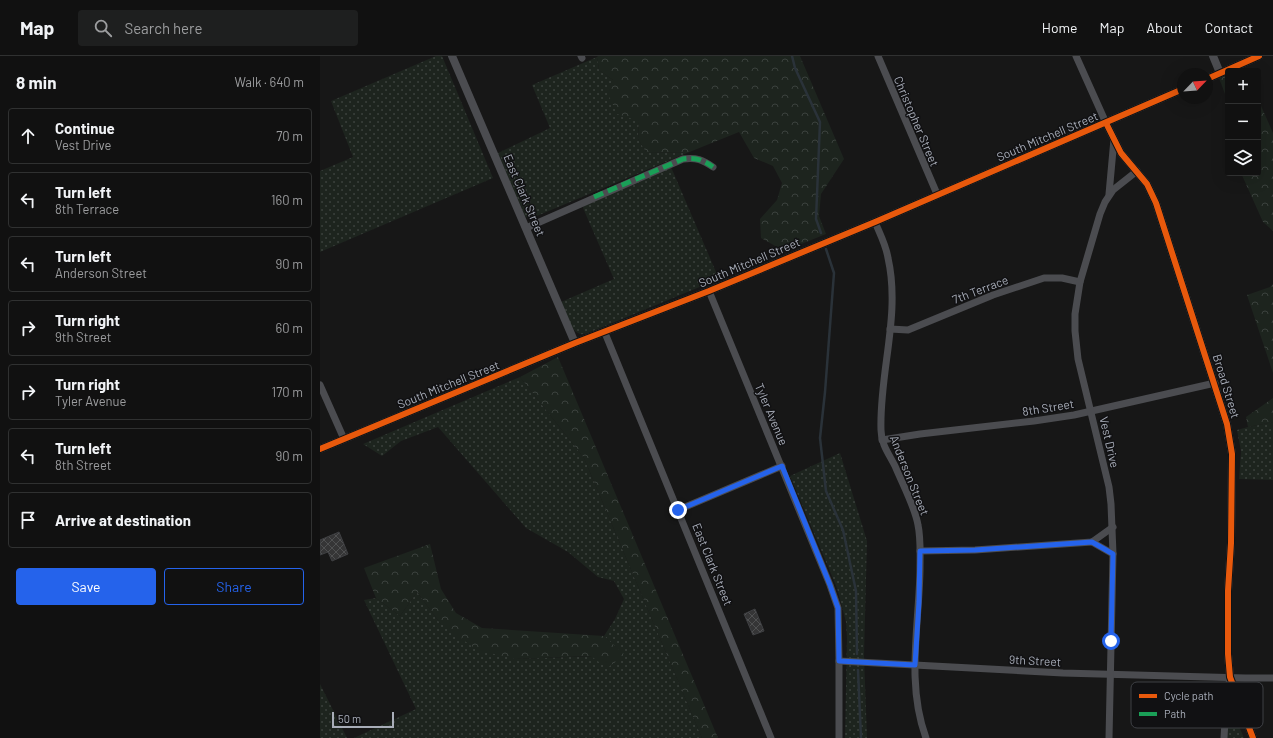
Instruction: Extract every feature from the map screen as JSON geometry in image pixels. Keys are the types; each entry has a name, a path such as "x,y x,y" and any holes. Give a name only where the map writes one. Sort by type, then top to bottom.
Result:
{"street":[{"name":"East Clark Street","path":"452,56 575,343"},
{"name":"Christopher Street","path":"878,56 937,194"},
{"name":"Broad Street","path":"1076,56 1121,153 1147,184 1156,203 1227,424 1232,454 1232,502 1228,592 1229,682"},
{"path":"1213,56 1220,73"},
{"path":"1213,76 1259,56"},
{"name":"South Mitchell Street","path":"320,449 575,343 605,333 875,222 1177,92"},
{"path":"1108,196 1114,140"},
{"path":"526,228 683,159 692,158 703,160 712,167"},
{"name":"Vest Drive","path":"1109,738 1113,527 1109,487 1092,411 1078,359 1075,314 1080,282 1100,214 1108,196 1113,190 1137,171"},
{"name":"Anderson Street","path":"875,222 886,248 890,266 892,297 881,430 882,440 886,452 894,465 916,514 919,526 919,602 915,684 918,716 926,738"},
{"name":"7th Terrace","path":"890,329 908,330 993,295 1044,278 1062,278 1080,282"},
{"name":"Tyler Avenue","path":"709,291 830,585 838,608 839,661"},
{"name":"East Clark Street","path":"605,333 771,738"},
{"name":"8th Street","path":"882,440 920,434 1034,421 1092,411 1215,383"},
{"path":"320,385 344,439"},
{"path":"678,510 782,466"},
{"path":"920,551 975,550 1092,542 1113,527"},
{"path":"1092,542 1113,554"},
{"path":"839,661 839,738"},
{"name":"9th Street","path":"839,661 1110,674 1273,678"},
{"path":"1230,677 1232,682"},
{"name":"Broad Street","path":"1224,738 1225,728"},
{"path":"1249,728 1253,738"}],"green space":[{"path":"436,56 442,56 493,178 320,252 320,171 353,157 331,101"},
{"path":"598,56 800,56 844,159 821,194 819,216 826,234 784,251 761,238 760,219 777,200 782,183 773,166 754,158 739,132 687,153 646,152 638,139 639,121 617,114 607,92 613,80 599,70"},
{"path":"597,57 599,70 613,80 639,121 638,139 646,152 687,153 532,218 528,218 525,216 498,153 550,128 532,85"},
{"path":"1225,76 1225,94 1219,78"},
{"path":"1261,106 1273,133 1273,231 1263,222 1242,176 1261,176"},
{"path":"671,167 719,279 588,333 578,333 570,324 561,302 614,279 583,208 584,204"},
{"path":"1273,284 1273,373 1247,295 1270,287"},
{"path":"558,357 718,738 702,738 584,458 520,377"},
{"path":"520,377 584,458 702,738 354,738 416,709 364,600 376,598 400,616 417,592 440,623 515,659 624,655 604,636 615,619 624,599 614,581 598,577 568,552 526,528 438,427 401,441 382,456 363,444"},
{"path":"1273,398 1273,422 1248,427 1246,417"},
{"path":"1273,422 1273,480 1239,479 1241,451 1237,430"},
{"path":"840,453 867,541 864,656 867,738 845,738 846,622 837,588 790,476"},
{"path":"430,544 441,589 456,613 482,628 604,636 625,655 607,668 591,656 515,659 477,650 440,623 417,592 400,616 376,598 364,568"},
{"path":"320,684 347,738 320,738"},
{"path":"1228,728 1240,728 1244,738 1227,738"}],"building":[{"path":"339,532 348,554 332,561 328,552 320,555 320,540"},
{"path":"755,609 764,631 753,635 744,614"}],"waterway":[{"path":"792,56 795,68 820,122 816,219 821,233"},
{"path":"826,249 834,273 820,438 826,491 843,530 856,591 857,654"},
{"path":"858,670 861,738"}],"marked path":[{"path":"594,197 683,159 692,158 713,167"}],"cycle path":[{"path":"1213,76 1259,56"},
{"path":"320,449 575,343 709,291 875,222 1177,92"},
{"path":"1106,123 1121,153 1147,184 1156,203 1227,424 1232,454 1231,543 1228,591 1228,654 1232,682"},
{"path":"1249,728 1253,738"}],"route":[{"path":"678,510 782,466 838,608 839,661 915,665 919,602 920,551 975,550 1092,542 1113,554 1111,641"}]}
